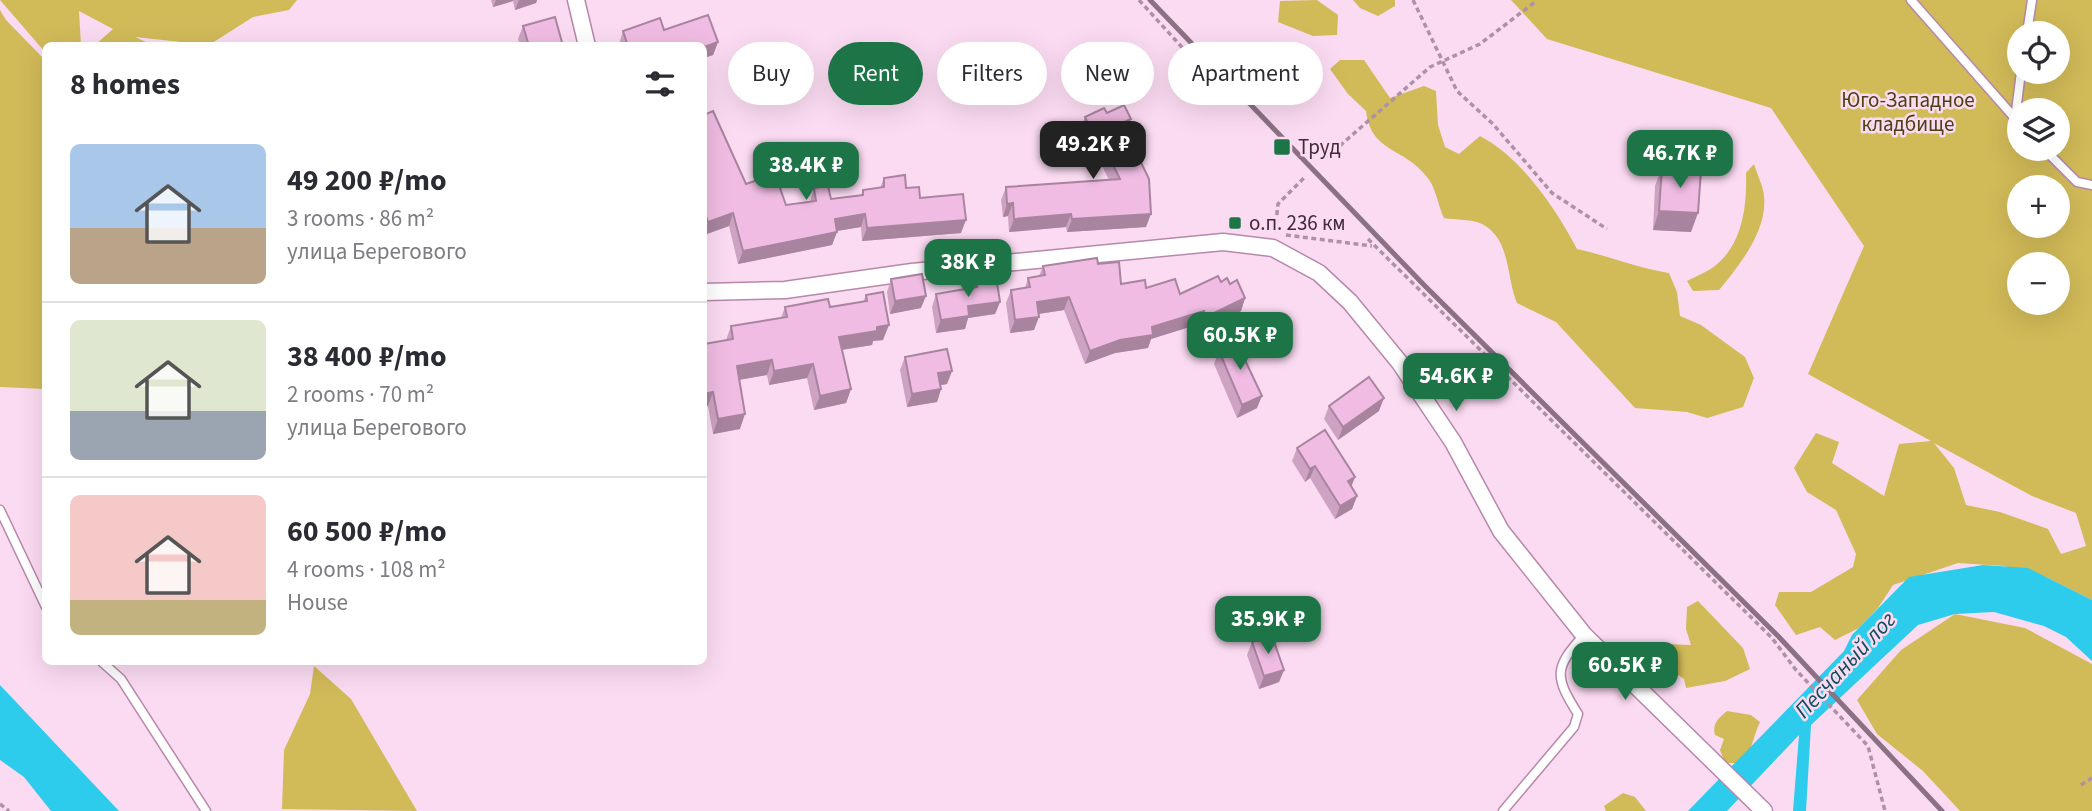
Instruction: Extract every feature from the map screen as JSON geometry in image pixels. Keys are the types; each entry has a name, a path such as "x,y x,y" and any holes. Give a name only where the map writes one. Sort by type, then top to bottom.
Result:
{"street":[{"path":"576,0 586,42"},
{"path":"707,292 785,290 912,272 1223,242 1274,241 1319,273 1350,302 1400,363 1453,442 1501,531 1584,635 1764,811"}],"lane":[{"path":"1911,0 2007,110"},
{"path":"2029,21 2032,0"},
{"path":"2056,161 2077,182 2092,185"},
{"path":"0,510 42,599"},
{"path":"1503,811 1574,727 1578,714 1564,691 1558,671 1564,656 1584,635"},
{"path":"105,665 121,679 206,811"}],"path":[{"path":"1139,0 1177,42"},
{"path":"1413,0 1457,91 1502,134 1552,193 1607,229"},
{"path":"1327,157 1441,60 1480,44 1535,2"},
{"path":"1307,176 1278,204 1274,241 1374,246"},
{"path":"1368,239 1772,638 1796,670 1868,746 1885,811"},
{"path":"2081,785 2092,778"},
{"path":"0,804 9,811"}],"green space":[{"path":"0,0 297,0 289,10 253,17 214,42 135,37 146,42 98,42 113,29 79,11 81,42 42,42 42,49"},
{"path":"1317,0 1338,15 1337,35 1313,36 1278,22 1280,1"},
{"path":"1353,0 1395,0 1395,6 1378,16 1360,8"},
{"name":"Юго-Западное кладбище","path":"1511,0 2092,0 2092,600 2046,577 2004,566 1958,563 1893,585 1878,608 1859,628 1835,640 1820,627 1796,635 1775,605 1779,592 1811,592 1853,567 1856,554 1836,510 1807,492 1794,468 1816,433 1839,442 1832,463 1884,496 1899,444 1931,441 1808,374 1864,246 1771,108 1547,39","holes":["1934,443 2032,496 2076,513 2086,546 2061,554 2048,529 2000,512 1966,505 1954,468"]},
{"path":"0,10 6,20 42,57 42,389 0,387"},
{"path":"1340,60 1364,60 1390,98 1424,86 1436,91 1438,125 1445,147 1459,154 1480,136 1495,145 1536,185 1559,217 1577,249 1669,273 1677,292 1680,316 1701,325 1745,357 1754,378 1743,407 1707,418 1687,412 1635,408 1556,322 1517,303 1503,249 1491,231 1478,222 1444,218 1427,177 1418,167 1374,135 1366,111 1348,94 1330,69"},
{"path":"1754,164 1764,196 1764,209 1757,234 1743,259 1719,290 1693,291 1687,281 1716,265 1738,235 1746,198 1746,173"},
{"path":"1698,601 1743,648 1750,669 1725,681 1686,688 1684,679 1667,668 1659,650 1664,644 1691,645 1686,629 1687,607"},
{"path":"1955,614 2025,628 2092,664 2092,811 1960,811 1923,771 1877,734 1857,700 1901,650"},
{"path":"314,666 351,699 417,811 282,809 284,750 310,694"},
{"path":"1727,711 1751,715 1760,722 1742,763 1725,763 1720,750 1724,739 1715,735 1715,724"},
{"path":"1623,793 1635,797 1646,811 1606,811 1604,806"}],"water":[{"name":"Песчаный лог","path":"1983,565 2028,568 2092,600 2092,661 2066,637 2044,626 1994,612 1955,614 1918,625 1811,725 1806,811 1793,811 1799,735 1727,811 1688,811 1844,651 1852,635 1909,577"},
{"path":"0,685 119,811 51,811 24,777 0,760"}],"building":[{"path":"708,15 718,42 707,46 707,42 627,42 623,31 660,18 664,30"},
{"path":"555,17 562,42 528,42 523,26"},
{"path":"1124,105 1131,119 1122,123 1149,179 1151,214 1072,219 1071,214 1014,219 1013,203 1007,204 1006,187 1120,179 1097,132 1093,134 1085,117 1104,108 1107,113"},
{"path":"713,111 746,184 775,174 786,205 816,201 814,188 828,186 831,199 863,195 863,190 884,187 884,178 905,175 906,188 919,187 920,198 963,194 966,220 867,228 865,214 835,219 837,232 743,251 733,213 708,222 707,219 707,114"},
{"path":"1662,167 1701,170 1698,213 1659,211"},
{"path":"1097,258 1098,264 1119,262 1121,284 1145,280 1146,288 1175,279 1180,294 1218,276 1221,282 1227,278 1230,284 1237,280 1245,298 1206,317 1204,311 1152,327 1153,335 1120,340 1090,351 1069,297 1037,302 1039,317 1015,320 1011,290 1030,287 1028,278 1045,275 1043,266"},
{"path":"922,274 926,296 895,301 891,279"},
{"path":"996,276 1000,302 968,306 969,316 941,320 936,294 977,287 976,279"},
{"path":"883,292 889,325 877,327 877,331 839,337 851,389 820,396 813,364 774,371 772,360 737,366 745,414 718,419 713,392 707,393 707,343 733,339 731,326 787,317 785,307 828,299 830,307 867,301 866,295"},
{"path":"1241,340 1249,356 1244,358 1262,396 1242,405 1219,351"},
{"path":"947,349 952,371 938,373 941,389 912,394 905,357"},
{"path":"1369,377 1384,398 1343,427 1329,406"},
{"path":"1325,430 1355,477 1348,481 1357,496 1340,506 1315,466 1310,469 1297,448"},
{"path":"1272,636 1284,670 1264,676 1252,642"}],"railway":[{"path":"1150,0 1424,285 1778,636 1942,811"}],"place":[{"name":"Труд","path":"1282,147"},
{"name":"о.п. 236 км","path":"1235,223"}]}
